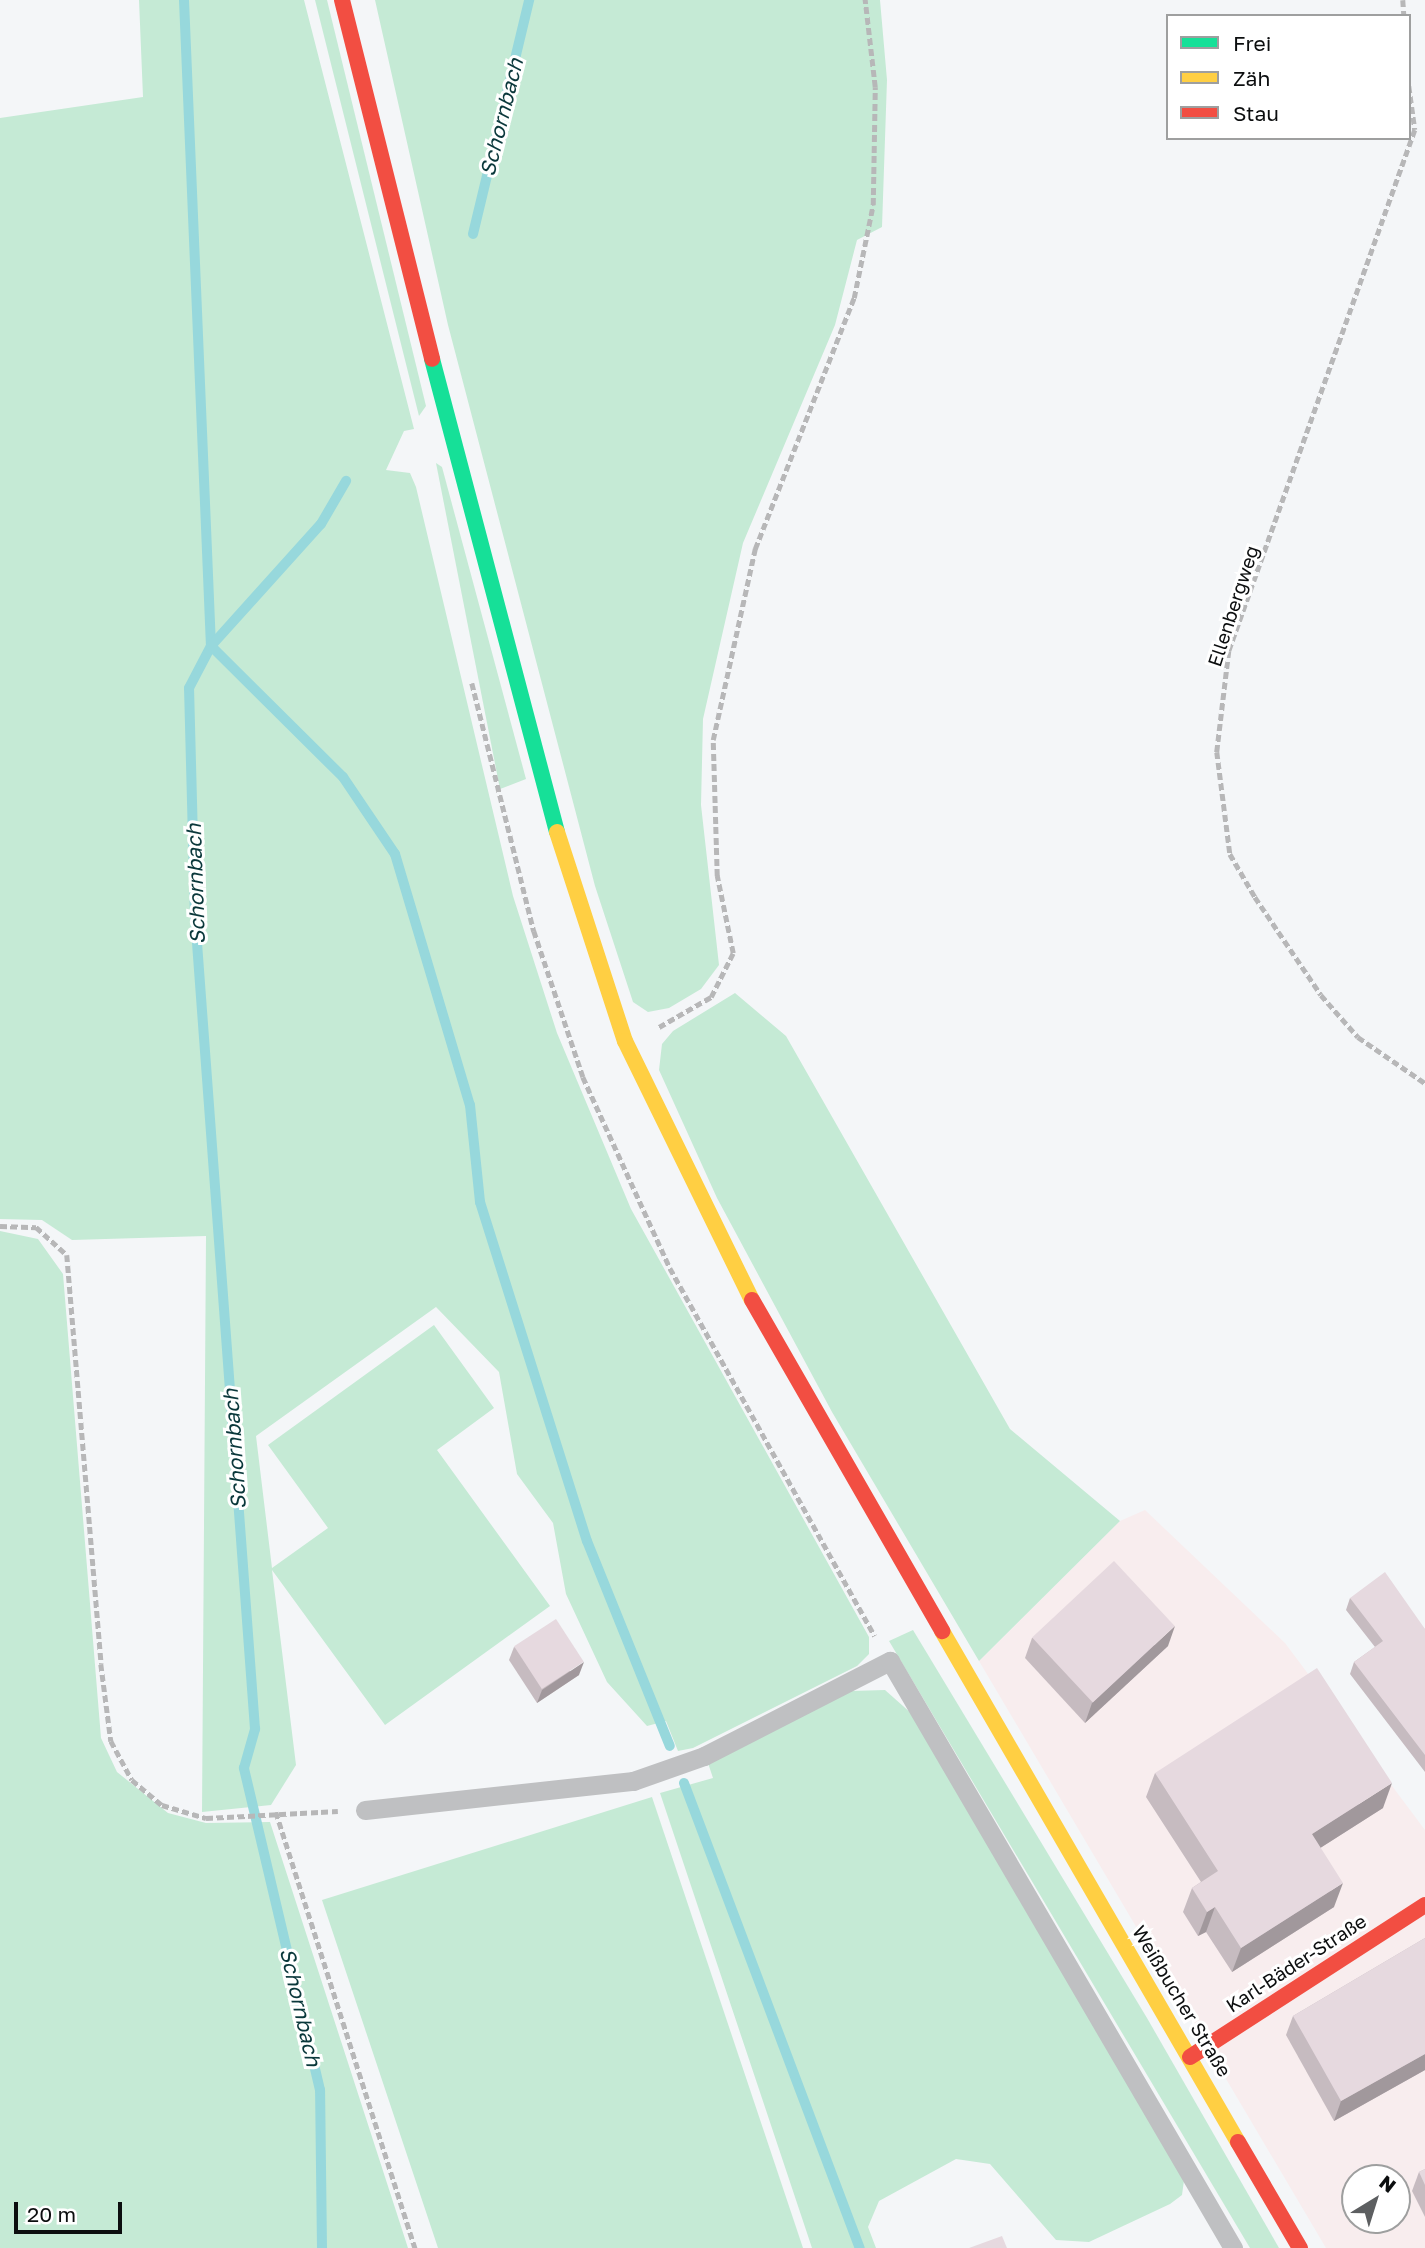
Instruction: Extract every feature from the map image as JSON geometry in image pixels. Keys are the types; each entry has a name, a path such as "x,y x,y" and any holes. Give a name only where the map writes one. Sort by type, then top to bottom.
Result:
{"street":[{"name":"Weißbucher Straße","path":"342,0 511,672 575,896 625,1041 770,1333 1024,1777 1300,2248"},
{"name":"Karl-Bäder-Straße","path":"1190,2057 1425,1905"}],"lane":[{"path":"365,1810 633,1781 704,1756 890,1661 1233,2248"}],"path":[{"path":"625,1041 711,998 733,953 717,876 713,740 755,549 827,380 857,285 873,205 875,87 865,0"},
{"name":"Ellenbergweg","path":"1411,101 1415,130 1229,651 1217,752 1230,854 1261,907 1321,995 1358,1037 1425,1083"},
{"path":"0,1226 36,1227 60,1242 66,1255 111,1741 132,1780 162,1805 206,1818 276,1812 365,1810"},
{"path":"276,1812 415,2248"}],"shaded area":[{"path":"1145,1510 1285,1643 1425,1830 1425,2248 1326,2248 979,1661 1120,1521"}],"green space":[{"path":"139,0 304,0 414,429 404,431 386,470 410,473 416,487 513,896 557,1033 631,1209 869,1637 869,1654 857,1666 693,1748 678,1751 666,1721 647,1726 607,1682 566,1594 553,1523 517,1474 499,1372 436,1307 256,1436 272,1568 328,1528 268,1445 434,1325 494,1408 437,1450 550,1606 385,1725 272,1570 296,1765 271,1805 202,1812 206,1236 72,1240 42,1220 0,1219 0,118 143,97"},
{"path":"315,0 327,0 426,406 419,416"},
{"path":"375,0 880,0 887,80 882,227 857,240 835,325 743,543 703,719 701,805 719,965 701,989 669,1008 648,1012 633,1002 595,886 448,325"},
{"path":"436,463 442,467 526,779 500,789"},
{"path":"735,993 786,1036 1010,1429 1120,1521 979,1661 832,1412 717,1198 659,1070 662,1044 673,1031"},
{"path":"0,1231 38,1239 63,1274 101,1738 117,1772 168,1813 206,1823 270,1822 408,2248 0,2248"},
{"path":"913,1630 1147,2018 1279,2248 1250,2248 889,1641"},
{"path":"885,1690 912,1714 1185,2173 1182,2195 1170,2204 1089,2242 1056,2240 990,2164 956,2159 879,2201 868,2227 876,2248 812,2248 660,1793 713,1778 708,1763 851,1691"},
{"path":"652,1797 803,2248 438,2248 322,1900"}],"building":[{"path":"1114,1561 1175,1626 1093,1702 1032,1637"},
{"path":"1385,1572 1425,1629 1425,1755 1354,1662 1383,1641 1350,1598"},
{"path":"556,1619 584,1662 542,1689 514,1646"},
{"path":"1317,1668 1392,1783 1312,1834 1343,1883 1241,1948 1215,1907 1207,1912 1192,1888 1218,1871 1155,1773"},
{"path":"1425,1938 1425,2054 1341,2101 1293,2016"},
{"path":"1425,2169 1425,2185 1419,2172"},
{"path":"1002,2236 1007,2248 969,2248"}],"waterway":[{"name":"Schornbach","path":"184,0 211,646 343,777 395,854 470,1105 480,1202 587,1541 670,1746"},
{"name":"Schornbach","path":"473,234 529,0"},
{"name":"Schornbach","path":"322,2248 320,2090 244,1768 255,1729 195,916 189,688 211,646 321,524 346,481"},
{"name":"Schornbach","path":"684,1783 860,2248"}],"traffic: fast":[{"path":"432,359 557,832"}],"traffic: slow":[{"path":"557,832 625,1041 752,1300"},
{"path":"942,1631 1238,2142"}],"traffic: jam":[{"path":"342,0 432,359"},
{"path":"752,1300 942,1631"},
{"path":"1190,2057 1425,1905"},
{"path":"1238,2142 1300,2248"}]}
